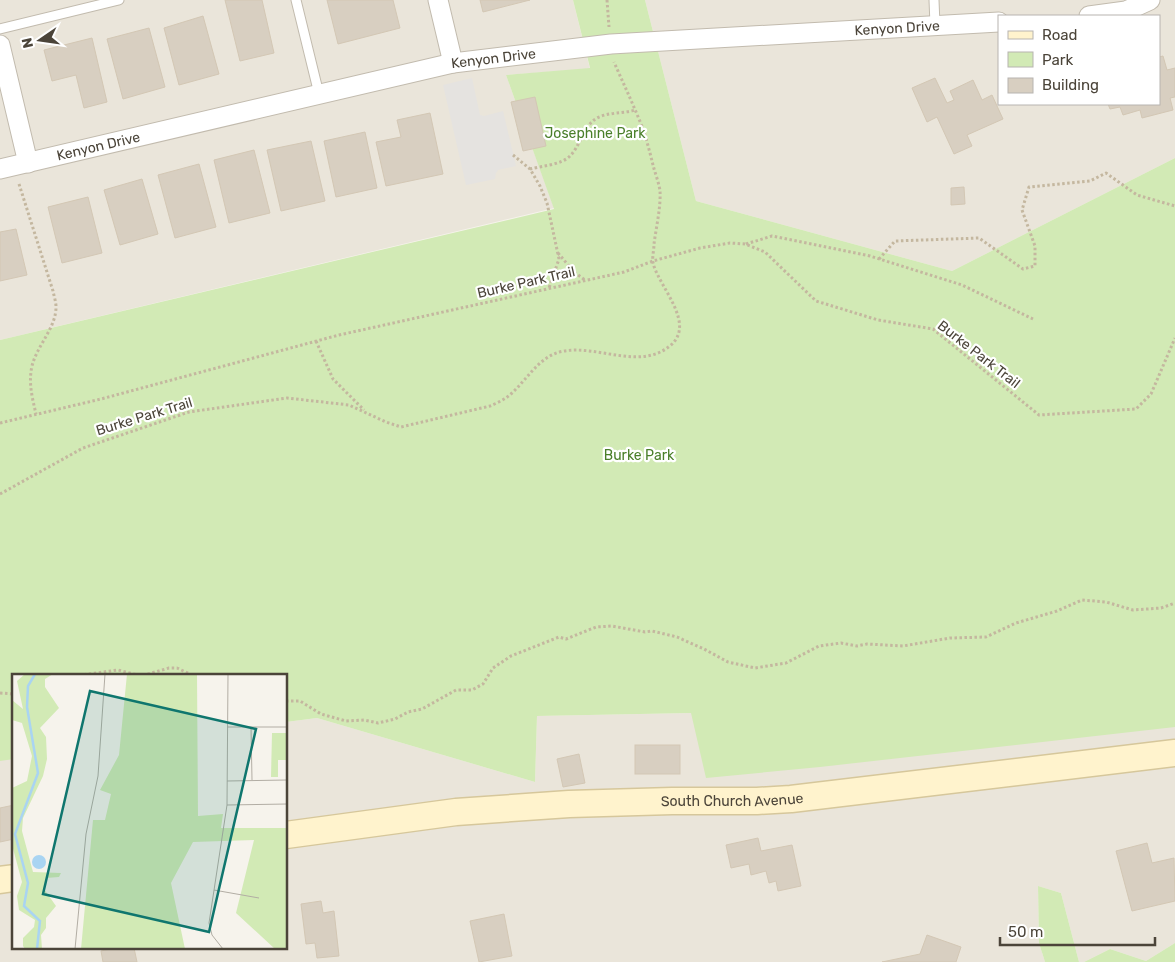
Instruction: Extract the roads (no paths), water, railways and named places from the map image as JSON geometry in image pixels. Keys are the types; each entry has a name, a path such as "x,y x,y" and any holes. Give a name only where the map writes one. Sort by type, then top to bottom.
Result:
{"street":[{"path":"438,0 453,63"},
{"path":"1095,15 1126,10 1150,0"},
{"name":"Kenyon Drive","path":"14,166 453,63 611,44 998,22"},
{"path":"0,45 14,166"},
{"name":"South Church Avenue","path":"288,835 456,812 588,803 791,799 1175,753"}],"lane":[{"path":"0,29 119,0"},
{"path":"296,0 319,94"},
{"path":"934,0 935,25"}],"park label":[{"name":"Josephine Park","path":"595,133"},
{"name":"Burke Park","path":"639,455"}]}
